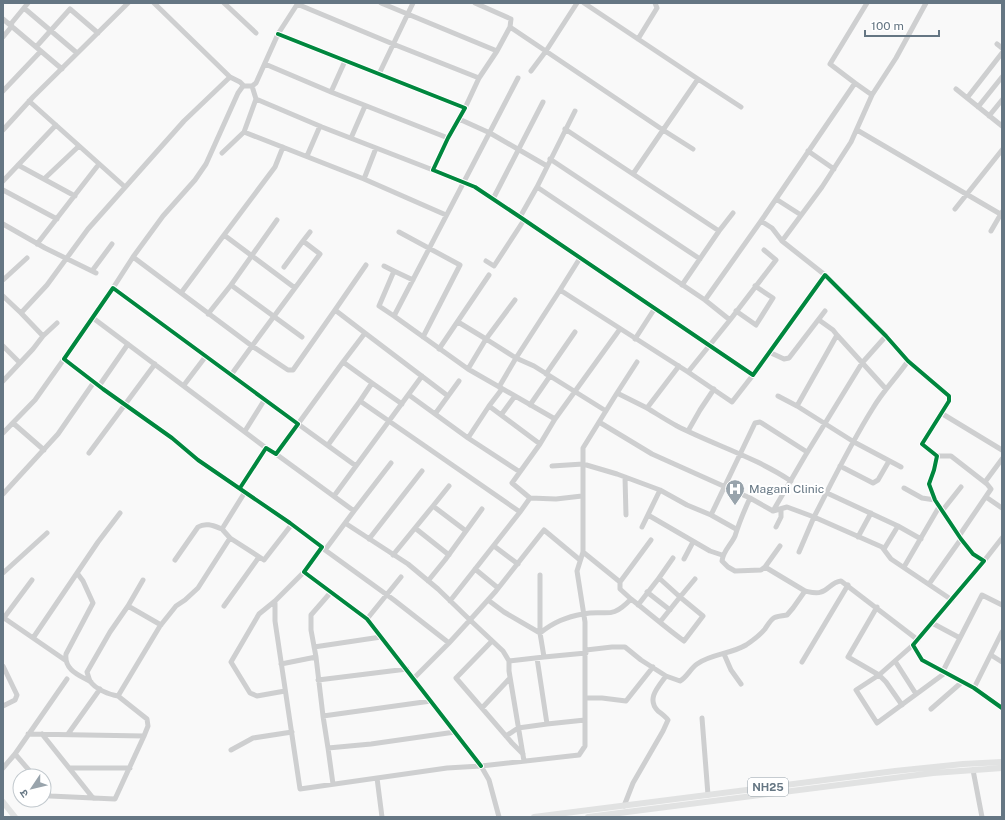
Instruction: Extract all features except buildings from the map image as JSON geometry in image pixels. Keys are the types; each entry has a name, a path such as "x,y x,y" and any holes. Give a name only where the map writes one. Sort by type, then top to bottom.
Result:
{"main road":[{"name":"NH25","path":"534,817 926,767 1002,762"},
{"name":"NH25","path":"588,817 618,815 900,776 1002,768"},
{"path":"3,802 15,817"}],"street":[{"path":"3,37 28,3"},
{"path":"3,130 29,101 128,3"},
{"path":"154,3 232,77 244,86 252,86 256,82 278,34 298,3 393,44 479,78"},
{"path":"224,3 256,33"},
{"path":"381,3 497,51"},
{"path":"379,74 413,3"},
{"path":"432,170 479,78 497,51 510,27 511,19 475,3"},
{"path":"531,71 546,51 577,3"},
{"path":"584,3 741,107"},
{"path":"638,39 657,8 655,3"},
{"path":"867,3 830,64 872,95"},
{"path":"782,241 834,169 851,142 872,95 896,58 926,3"},
{"path":"24,8 78,54"},
{"path":"36,47 70,9 98,33"},
{"path":"3,19 62,69"},
{"path":"510,27 693,149"},
{"path":"278,34 465,108"},
{"path":"3,91 41,51"},
{"path":"967,98 1002,53"},
{"path":"331,92 345,61"},
{"path":"265,64 365,106 448,138"},
{"path":"21,313 47,285 88,228 184,121 232,77"},
{"path":"978,107 1002,77"},
{"path":"394,316 518,78"},
{"path":"633,174 698,79"},
{"path":"705,300 855,83"},
{"path":"3,433 35,400 93,318 133,257 163,216 196,180 206,164 238,93 244,86"},
{"path":"222,153 244,132 256,98 252,86"},
{"path":"956,89 1002,126"},
{"path":"256,98 320,126 474,187 753,375"},
{"path":"989,116 1002,100"},
{"path":"29,101 125,187"},
{"path":"493,199 543,102"},
{"path":"351,138 365,106"},
{"path":"486,260 494,266 522,218 575,111"},
{"path":"459,119 490,133 547,166"},
{"path":"3,181 56,125"},
{"path":"307,156 320,126"},
{"path":"565,129 719,231"},
{"path":"857,130 1002,214 991,231"},
{"path":"244,132 364,179 446,215"},
{"path":"44,179 79,146"},
{"path":"181,294 275,167 283,147"},
{"path":"364,179 376,148"},
{"path":"808,151 834,169"},
{"path":"955,209 1002,151"},
{"path":"550,160 700,259"},
{"path":"38,244 99,164"},
{"path":"18,165 75,196"},
{"path":"537,187 705,300 730,320"},
{"path":"3,190 57,219"},
{"path":"776,199 801,215"},
{"path":"682,285 733,213"},
{"path":"208,314 276,220"},
{"path":"761,220 772,228 782,241 825,275 886,336 908,361 948,396 949,401 922,444 937,456 951,456 985,482 991,489 929,584"},
{"path":"3,224 38,244 94,272 112,244"},
{"path":"284,267 310,232"},
{"path":"399,232 460,265 423,337"},
{"path":"224,235 295,288"},
{"path":"231,375 320,254 303,241"},
{"path":"688,372 776,260 764,250"},
{"path":"133,257 208,314 288,370 293,370 366,265"},
{"path":"3,280 27,258"},
{"path":"468,438 500,388 516,358 580,258"},
{"path":"384,266 413,280"},
{"path":"394,271 379,306 468,369 555,419"},
{"path":"439,349 488,275"},
{"path":"560,290 679,366 732,402 825,275"},
{"path":"231,284 302,337"},
{"path":"736,311 756,325 773,298 755,286"},
{"path":"113,288 356,466"},
{"path":"3,296 43,336"},
{"path":"468,369 486,339 515,300"},
{"path":"635,339 655,308"},
{"path":"335,310 448,396"},
{"path":"769,352 784,359 789,358 825,311"},
{"path":"93,318 266,448 354,511"},
{"path":"819,320 833,330 886,389"},
{"path":"458,322 606,411"},
{"path":"3,381 43,336 57,323"},
{"path":"582,496 556,500 530,498 512,483 540,444 574,391 620,329"},
{"path":"276,454 365,332"},
{"path":"530,405 575,332"},
{"path":"797,406 837,335"},
{"path":"773,511 807,452 862,363 886,336"},
{"path":"99,386 128,344"},
{"path":"3,346 20,363"},
{"path":"184,385 206,356"},
{"path":"64,359 172,438 198,460 292,524 387,594 449,643"},
{"path":"799,552 814,517 840,466 886,389 908,361"},
{"path":"343,362 402,404"},
{"path":"275,601 275,621 300,789 447,768 524,762 579,755 585,746 586,698 586,622 577,571 583,552 583,448 637,362"},
{"path":"89,453 155,364"},
{"path":"647,408 679,366"},
{"path":"334,496 390,422 422,376"},
{"path":"435,414 459,381"},
{"path":"3,494 58,434 94,382"},
{"path":"328,445 372,383"},
{"path":"688,431 714,390"},
{"path":"617,393 647,408 676,426 740,454 779,473 791,481"},
{"path":"409,395 468,438 520,472"},
{"path":"501,415 514,396"},
{"path":"778,396 797,406 854,442 901,468"},
{"path":"245,431 265,399"},
{"path":"360,401 520,512"},
{"path":"489,406 540,444"},
{"path":"941,413 1002,450"},
{"path":"599,422 652,454 750,498 773,511 787,507 814,517 884,549 891,559 952,600"},
{"path":"710,515 755,423 760,422 807,452"},
{"path":"13,423 44,450"},
{"path":"240,488 266,448"},
{"path":"937,456 929,484 935,500 973,554 984,561"},
{"path":"985,482 1002,458"},
{"path":"840,466 873,483 878,480 889,461"},
{"path":"285,691 256,696 253,695 250,693 231,662 259,614 275,601 304,572 345,523 391,463"},
{"path":"552,466 583,464 625,477 660,490 687,505 736,528"},
{"path":"369,539 422,471"},
{"path":"625,477 626,515"},
{"path":"393,555 449,486"},
{"path":"904,567 941,509 961,487"},
{"path":"904,488 922,498 935,500"},
{"path":"642,527 660,490"},
{"path":"222,529 245,492"},
{"path":"827,492 872,513 921,539"},
{"path":"986,497 1002,508"},
{"path":"450,601 530,498"},
{"path":"750,498 736,528 734,537 722,555 722,561 735,571 761,570 766,567 780,546"},
{"path":"433,506 466,531"},
{"path":"428,581 449,555 482,509"},
{"path":"776,527 780,518 780,509"},
{"path":"33,638 98,542 120,513"},
{"path":"858,537 872,513"},
{"path":"648,515 693,542 710,551 722,555"},
{"path":"345,523 408,564 503,651 509,661 510,678 524,762"},
{"path":"175,560 198,527 203,524 209,524 222,529 230,538 264,560 292,524"},
{"path":"884,549 898,526"},
{"path":"415,528 449,555"},
{"path":"414,678 449,643 488,600 544,530 580,560"},
{"path":"3,573 47,533"},
{"path":"118,696 161,625 176,606 198,588 230,538"},
{"path":"1002,538 918,640 878,675 856,690 877,723 944,672 982,595 1002,605"},
{"path":"651,540 620,582 620,589 638,605 684,640 703,616 659,578"},
{"path":"684,559 693,542"},
{"path":"494,546 518,564"},
{"path":"996,546 1002,549"},
{"path":"583,552 620,582"},
{"path":"224,606 259,557"},
{"path":"638,605 673,558"},
{"path":"766,567 805,591 814,593 823,592 835,581 841,581 918,640"},
{"path":"475,569 498,588"},
{"path":"304,572 367,620 407,669 481,766 489,780 500,817"},
{"path":"65,660 66,654 93,603 83,581 77,573"},
{"path":"540,575 540,633 544,657"},
{"path":"367,620 401,577"},
{"path":"660,622 695,579"},
{"path":"32,580 3,619 65,660 70,668 100,689 112,695 118,696 147,719 148,726 116,799 52,796"},
{"path":"91,682 87,672 143,580"},
{"path":"802,662 848,585"},
{"path":"509,661 612,647 625,647 653,668 680,682 696,665 704,660 739,649 750,642 765,629 768,623 776,616 787,615 805,591"},
{"path":"331,592 310,615 333,784"},
{"path":"647,592 670,610"},
{"path":"540,633 560,619 584,613 617,612 631,599"},
{"path":"488,600 504,612 540,633"},
{"path":"128,606 161,625"},
{"path":"876,607 848,657 878,675 886,682 902,705"},
{"path":"932,623 960,638"},
{"path":"974,688 1002,632"},
{"path":"314,647 381,637"},
{"path":"492,640 456,678 523,754"},
{"path":"913,645 922,660 974,688 1002,708"},
{"path":"724,654 731,670 741,684"},
{"path":"991,655 1002,662"},
{"path":"281,664 316,658"},
{"path":"537,658 547,724"},
{"path":"895,661 916,694"},
{"path":"3,666 17,695 15,700 3,706"},
{"path":"586,698 626,701 653,668"},
{"path":"318,680 407,669"},
{"path":"624,806 633,783 664,731 668,720 654,705 652,699 666,676"},
{"path":"482,708 510,678"},
{"path":"3,768 15,754 67,679"},
{"path":"931,708 962,682"},
{"path":"68,734 100,689"},
{"path":"323,716 432,701"},
{"path":"702,718 708,795"},
{"path":"506,736 518,728 585,720"},
{"path":"231,750 253,738 292,732"},
{"path":"328,748 371,744 455,732"},
{"path":"28,734 144,736"},
{"path":"42,734 93,798"},
{"path":"15,754 27,768"},
{"path":"70,768 130,768"},
{"path":"973,770 982,817"},
{"path":"377,778 382,817"}],"cycle path":[{"path":"278,34 465,108 448,138 433,170 475,187 753,375 825,275 886,336 908,361 949,396 949,401 922,444 937,456 929,484 935,500 961,539 973,554 984,561 913,645 922,660 974,688 1002,708"},
{"path":"240,488 266,448 276,454 298,424 113,288 64,359 172,438 198,460 290,523 322,547 304,572 367,619 481,766"}],"place":[{"name":"Magani Clinic","path":"735,506"}]}
